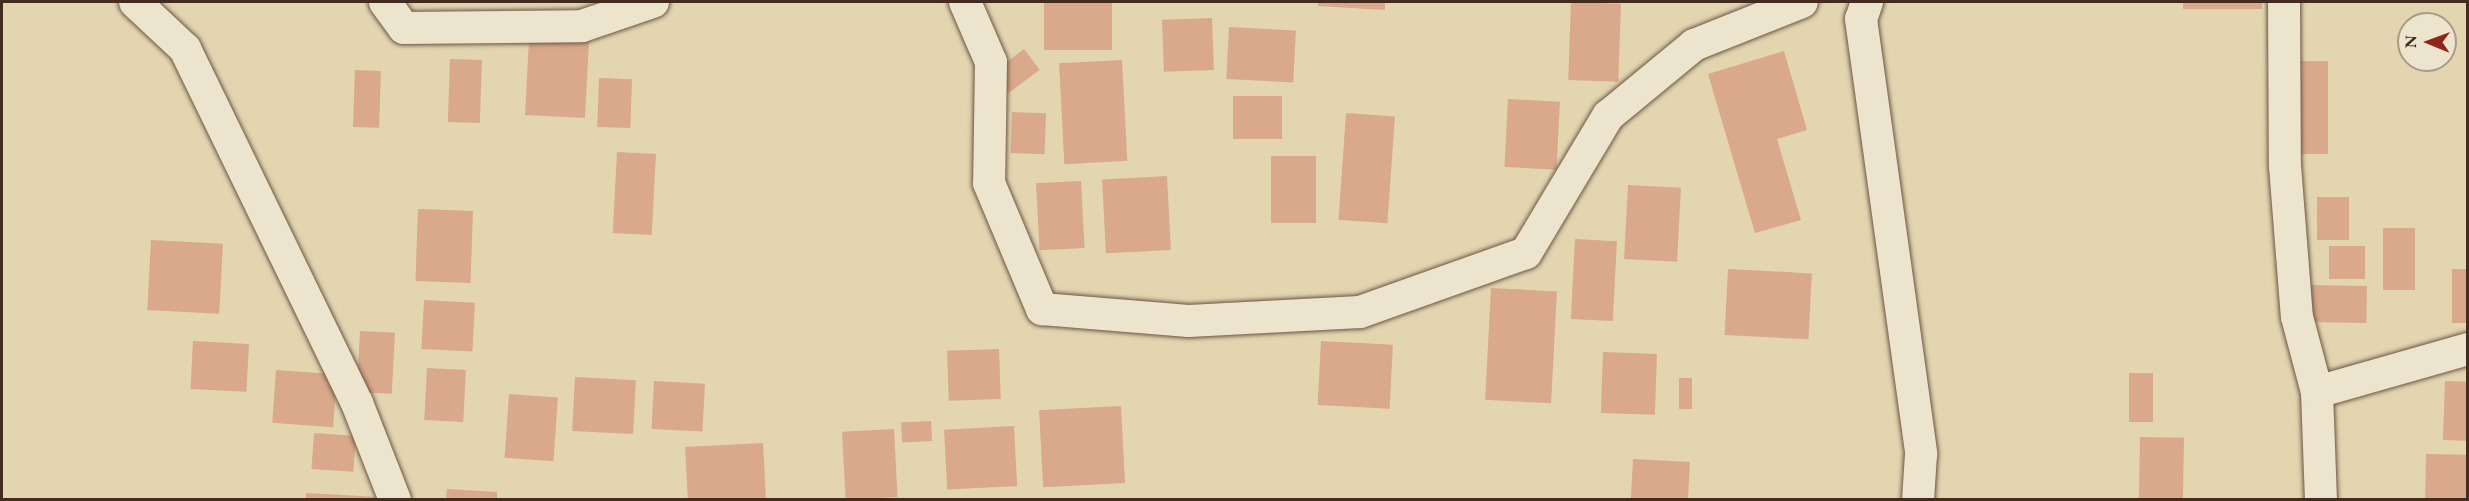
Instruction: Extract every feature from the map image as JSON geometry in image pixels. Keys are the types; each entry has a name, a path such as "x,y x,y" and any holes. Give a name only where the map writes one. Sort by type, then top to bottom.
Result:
{"street":[{"path":"135,2 185,49 357,403 395,500"},
{"path":"385,2 404,28 582,26 653,2"},
{"path":"966,2 991,62 989,183 1042,309 1189,321 1360,312 1526,252 1608,116 1694,45 1802,2"},
{"path":"1867,2 1861,19 1921,454 1918,500"},
{"path":"2284,2 2285,166 2297,317 2317,392 2321,500"},
{"path":"2317,392 2468,349"}],"building":[{"path":"1044,2 1112,2 1112,50 1044,50"},
{"path":"1318,2 1385,2 1385,10 1318,6"},
{"path":"1571,2 1621,4 1618,82 1568,80"},
{"path":"2183,2 2262,2 2262,9 2183,9"},
{"path":"1212,18 1214,70 1164,72 1162,20"},
{"path":"1229,27 1296,31 1293,82 1226,79"},
{"path":"529,39 589,42 585,118 525,115"},
{"path":"1024,49 1040,70 1009,93 993,72"},
{"path":"1784,51 1807,130 1777,139 1801,220 1755,233 1708,74"},
{"path":"450,59 482,60 480,123 448,122"},
{"path":"1122,60 1127,161 1064,164 1059,63"},
{"path":"2293,61 2328,61 2328,154 2293,154"},
{"path":"355,70 381,71 379,128 353,127"},
{"path":"599,78 632,79 630,128 597,127"},
{"path":"1233,96 1282,96 1282,139 1233,139"},
{"path":"1508,99 1560,102 1556,170 1504,167"},
{"path":"1012,112 1046,113 1045,154 1011,153"},
{"path":"1346,113 1395,116 1387,223 1339,220"},
{"path":"617,152 656,154 652,235 613,233"},
{"path":"1271,156 1316,156 1316,223 1271,223"},
{"path":"1167,176 1171,250 1106,253 1102,179"},
{"path":"1081,181 1085,248 1040,250 1036,183"},
{"path":"1628,185 1681,188 1677,262 1624,259"},
{"path":"2317,197 2349,197 2349,240 2317,240"},
{"path":"418,209 473,211 470,283 415,281"},
{"path":"2383,228 2415,228 2415,290 2383,290"},
{"path":"1575,239 1617,241 1613,321 1571,319"},
{"path":"151,240 223,244 219,314 147,310"},
{"path":"2329,246 2365,246 2365,279 2329,279"},
{"path":"1728,269 1812,273 1808,339 1725,335"},
{"path":"2452,269 2468,269 2468,323 2452,323"},
{"path":"2311,285 2367,286 2366,323 2310,322"},
{"path":"1491,288 1557,291 1551,403 1485,400"},
{"path":"424,300 475,303 472,352 421,349"},
{"path":"360,331 395,333 392,394 357,392"},
{"path":"193,341 249,344 246,392 190,389"},
{"path":"1321,341 1393,345 1390,409 1318,405"},
{"path":"999,349 1001,399 949,401 947,351"},
{"path":"1603,352 1657,354 1655,415 1601,413"},
{"path":"427,368 466,370 463,422 424,420"},
{"path":"276,370 337,374 333,427 272,423"},
{"path":"2129,373 2153,373 2153,422 2129,422"},
{"path":"575,377 636,380 633,434 572,431"},
{"path":"1679,378 1692,378 1692,409 1679,409"},
{"path":"654,381 705,384 702,432 651,429"},
{"path":"2445,381 2468,382 2466,441 2443,440"},
{"path":"509,394 558,397 553,461 505,458"},
{"path":"1121,406 1125,483 1043,487 1039,410"},
{"path":"931,421 932,441 902,443 901,423"},
{"path":"1014,426 1017,486 947,490 944,430"},
{"path":"894,429 898,497 846,500 842,432"},
{"path":"314,433 356,436 353,472 311,469"},
{"path":"2140,437 2184,438 2183,500 2139,500"},
{"path":"763,443 766,500 688,500 685,447"},
{"path":"2426,454 2468,455 2467,500 2425,500"},
{"path":"1633,459 1690,462 1688,500 1631,500"},
{"path":"447,489 497,492 497,500 446,500"},
{"path":"306,493 378,497 378,500 306,500"}]}
